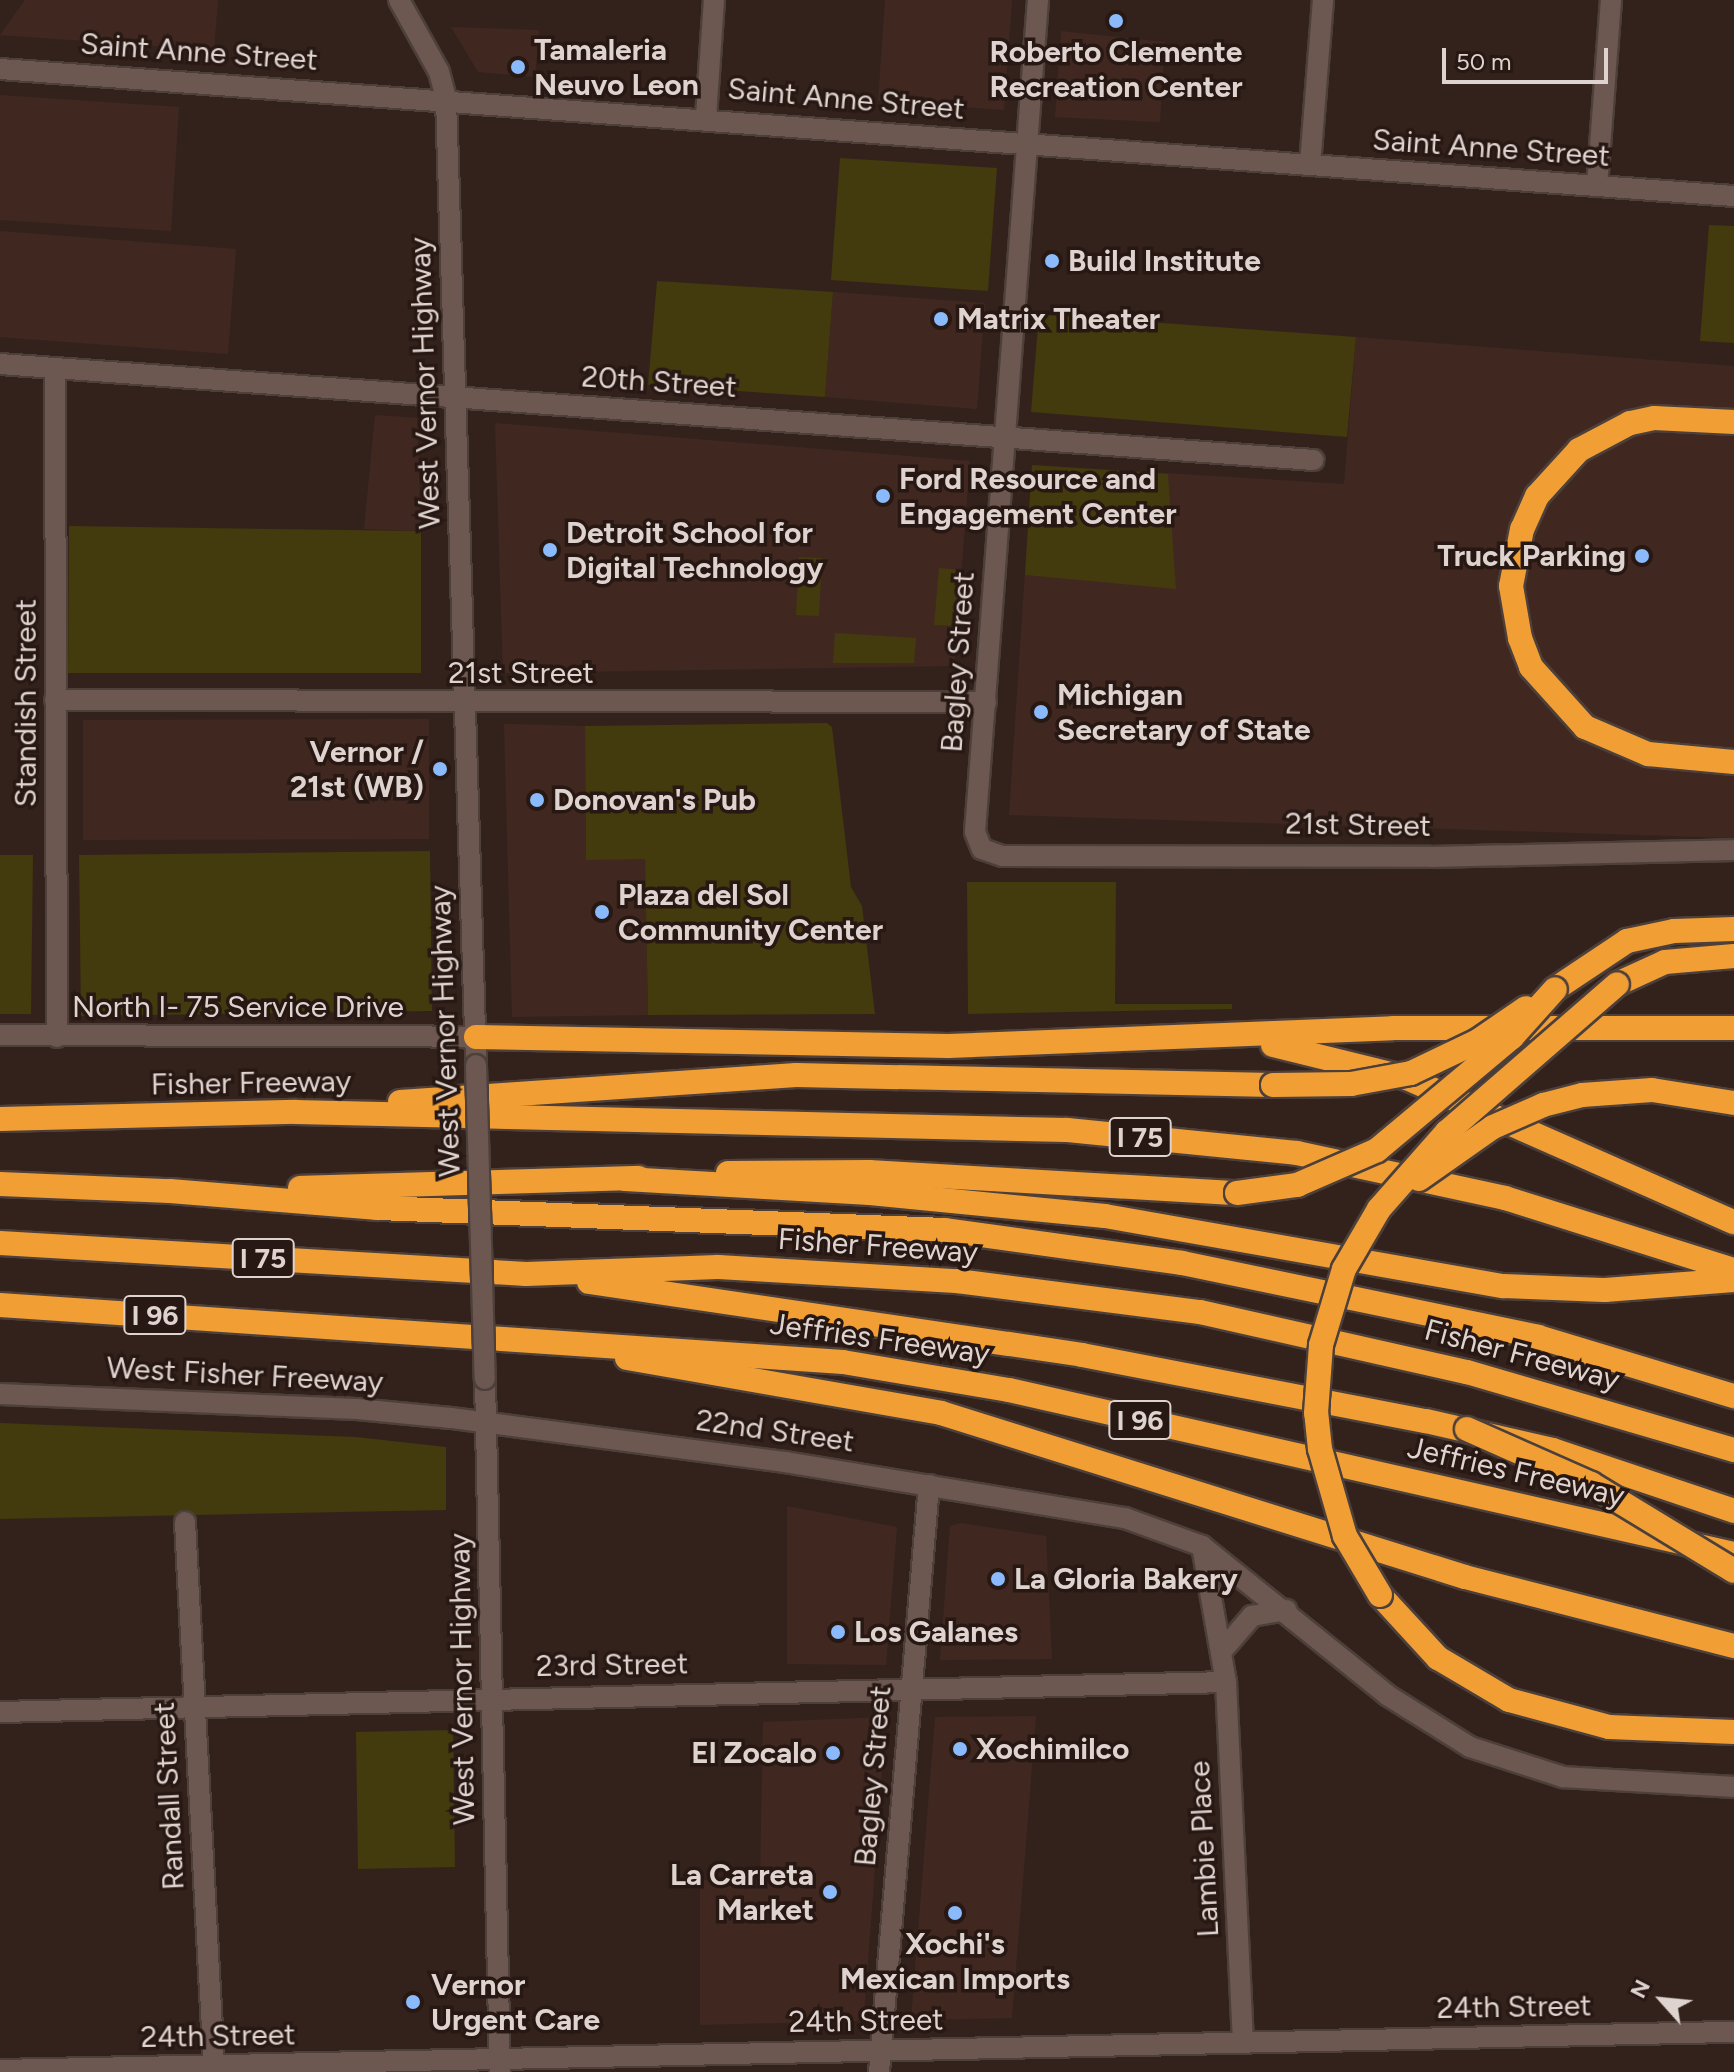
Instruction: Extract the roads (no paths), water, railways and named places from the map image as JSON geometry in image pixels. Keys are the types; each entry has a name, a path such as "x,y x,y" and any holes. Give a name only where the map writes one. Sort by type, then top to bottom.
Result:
{"highway":[{"path":"1734,422 1654,418 1630,423 1579,450 1537,496 1522,529 1511,586 1520,638 1531,667 1585,727 1648,754 1734,762"},
{"path":"296,1112 556,1088 796,1075 1351,1084 1411,1073 1478,1041 1627,941 1674,931 1734,929"},
{"path":"1734,956 1665,962 1617,984 1447,1132 1379,1209 1344,1269 1321,1345 1316,1413 1333,1502 1380,1595 1438,1658 1509,1700 1609,1727 1734,1732"},
{"path":"170,1191 625,1179 764,1171 869,1172 1237,1193 1297,1185 1377,1150 1512,1037 1558,986"},
{"path":"476,1037 948,1046 1232,1038 1393,1028 1734,1028"},
{"path":"1232,1038 1320,1053 1407,1078 1734,1222"},
{"path":"1379,1209 1468,1141 1543,1105 1582,1095 1652,1090 1734,1103"},
{"name":"Fisher Freeway","path":"0,1119 296,1112 1005,1128 1297,1153 1505,1198 1680,1249 1734,1270"},
{"path":"625,1179 969,1201 1238,1236 1504,1286 1605,1290 1734,1280"},
{"path":"0,1184 170,1191 378,1208 945,1230 1182,1263 1538,1337 1734,1396"},
{"name":"Fisher Freeway","path":"0,1243 526,1274 718,1267 916,1277 1200,1312 1467,1372 1734,1450"},
{"path":"526,1274 1082,1355 1467,1429 1553,1450 1734,1511"},
{"name":"Jeffries Freeway","path":"0,1305 538,1344 675,1347 843,1362 1009,1390 1734,1554"},
{"path":"538,1344 941,1413 1465,1577 1734,1646"},
{"path":"1467,1429 1591,1484 1734,1571"}],"street":[{"name":"West Vernor Highway","path":"399,0 439,72 446,98 476,1037 494,1698 500,2065"},
{"path":"706,117 714,0"},
{"name":"Bagley Street","path":"982,849 975,832 1038,0"},
{"path":"1310,165 1323,0"},
{"path":"1597,186 1611,0"},
{"name":"Saint Anne Street","path":"0,69 706,117 1027,145 1734,196"},
{"name":"20th Street","path":"0,364 1313,460"},
{"name":"Standish Street","path":"55,368 57,1037"},
{"name":"21st Street","path":"55,700 986,702"},
{"name":"21st Street","path":"982,849 1002,856 1431,857 1734,850"},
{"name":"North I- 75 Service Drive","path":"0,1035 476,1037"},
{"name":"West Fisher Freeway","path":"0,1394 357,1409 486,1422"},
{"name":"22nd Street","path":"486,1422 929,1485 1147,1523 1202,1546 1428,1723 1513,1764 1563,1777 1734,1787"},
{"name":"Bagley Street","path":"879,2062 929,1485"},
{"name":"Randall Street","path":"185,1522 214,2066"},
{"name":"Lambie Place","path":"1202,1546 1226,1682 1243,2043"},
{"path":"1221,1652 1252,1616 1264,1609 1286,1610"},
{"name":"23rd Street","path":"0,1712 1226,1682"},
{"name":"24th Street","path":"0,2070 879,2062 1243,2043 1734,2032"}],"place":[{"name":"Roberto Clemente Recreation Center","path":"1116,21"},
{"name":"Tamaleria Neuvo Leon","path":"518,67"},
{"name":"Build Institute","path":"1052,261"},
{"name":"Matrix Theater","path":"941,319"},
{"name":"Ford Resource and Engagement Center","path":"883,496"},
{"name":"Detroit School for Digital Technology","path":"550,550"},
{"name":"Truck Parking","path":"1642,556"},
{"name":"Michigan Secretary of State","path":"1041,712"},
{"name":"Vernor / 21st (WB)","path":"440,769"},
{"name":"Donovan's Pub","path":"537,800"},
{"name":"Plaza del Sol Community Center","path":"602,912"},
{"name":"La Gloria Bakery","path":"998,1579"},
{"name":"Los Galanes","path":"838,1632"},
{"name":"Xochimilco","path":"960,1749"},
{"name":"El Zocalo","path":"833,1753"},
{"name":"La Carreta Market","path":"830,1892"},
{"name":"Xochi's Mexican Imports","path":"955,1913"},
{"name":"Vernor Urgent Care","path":"413,2002"}]}
